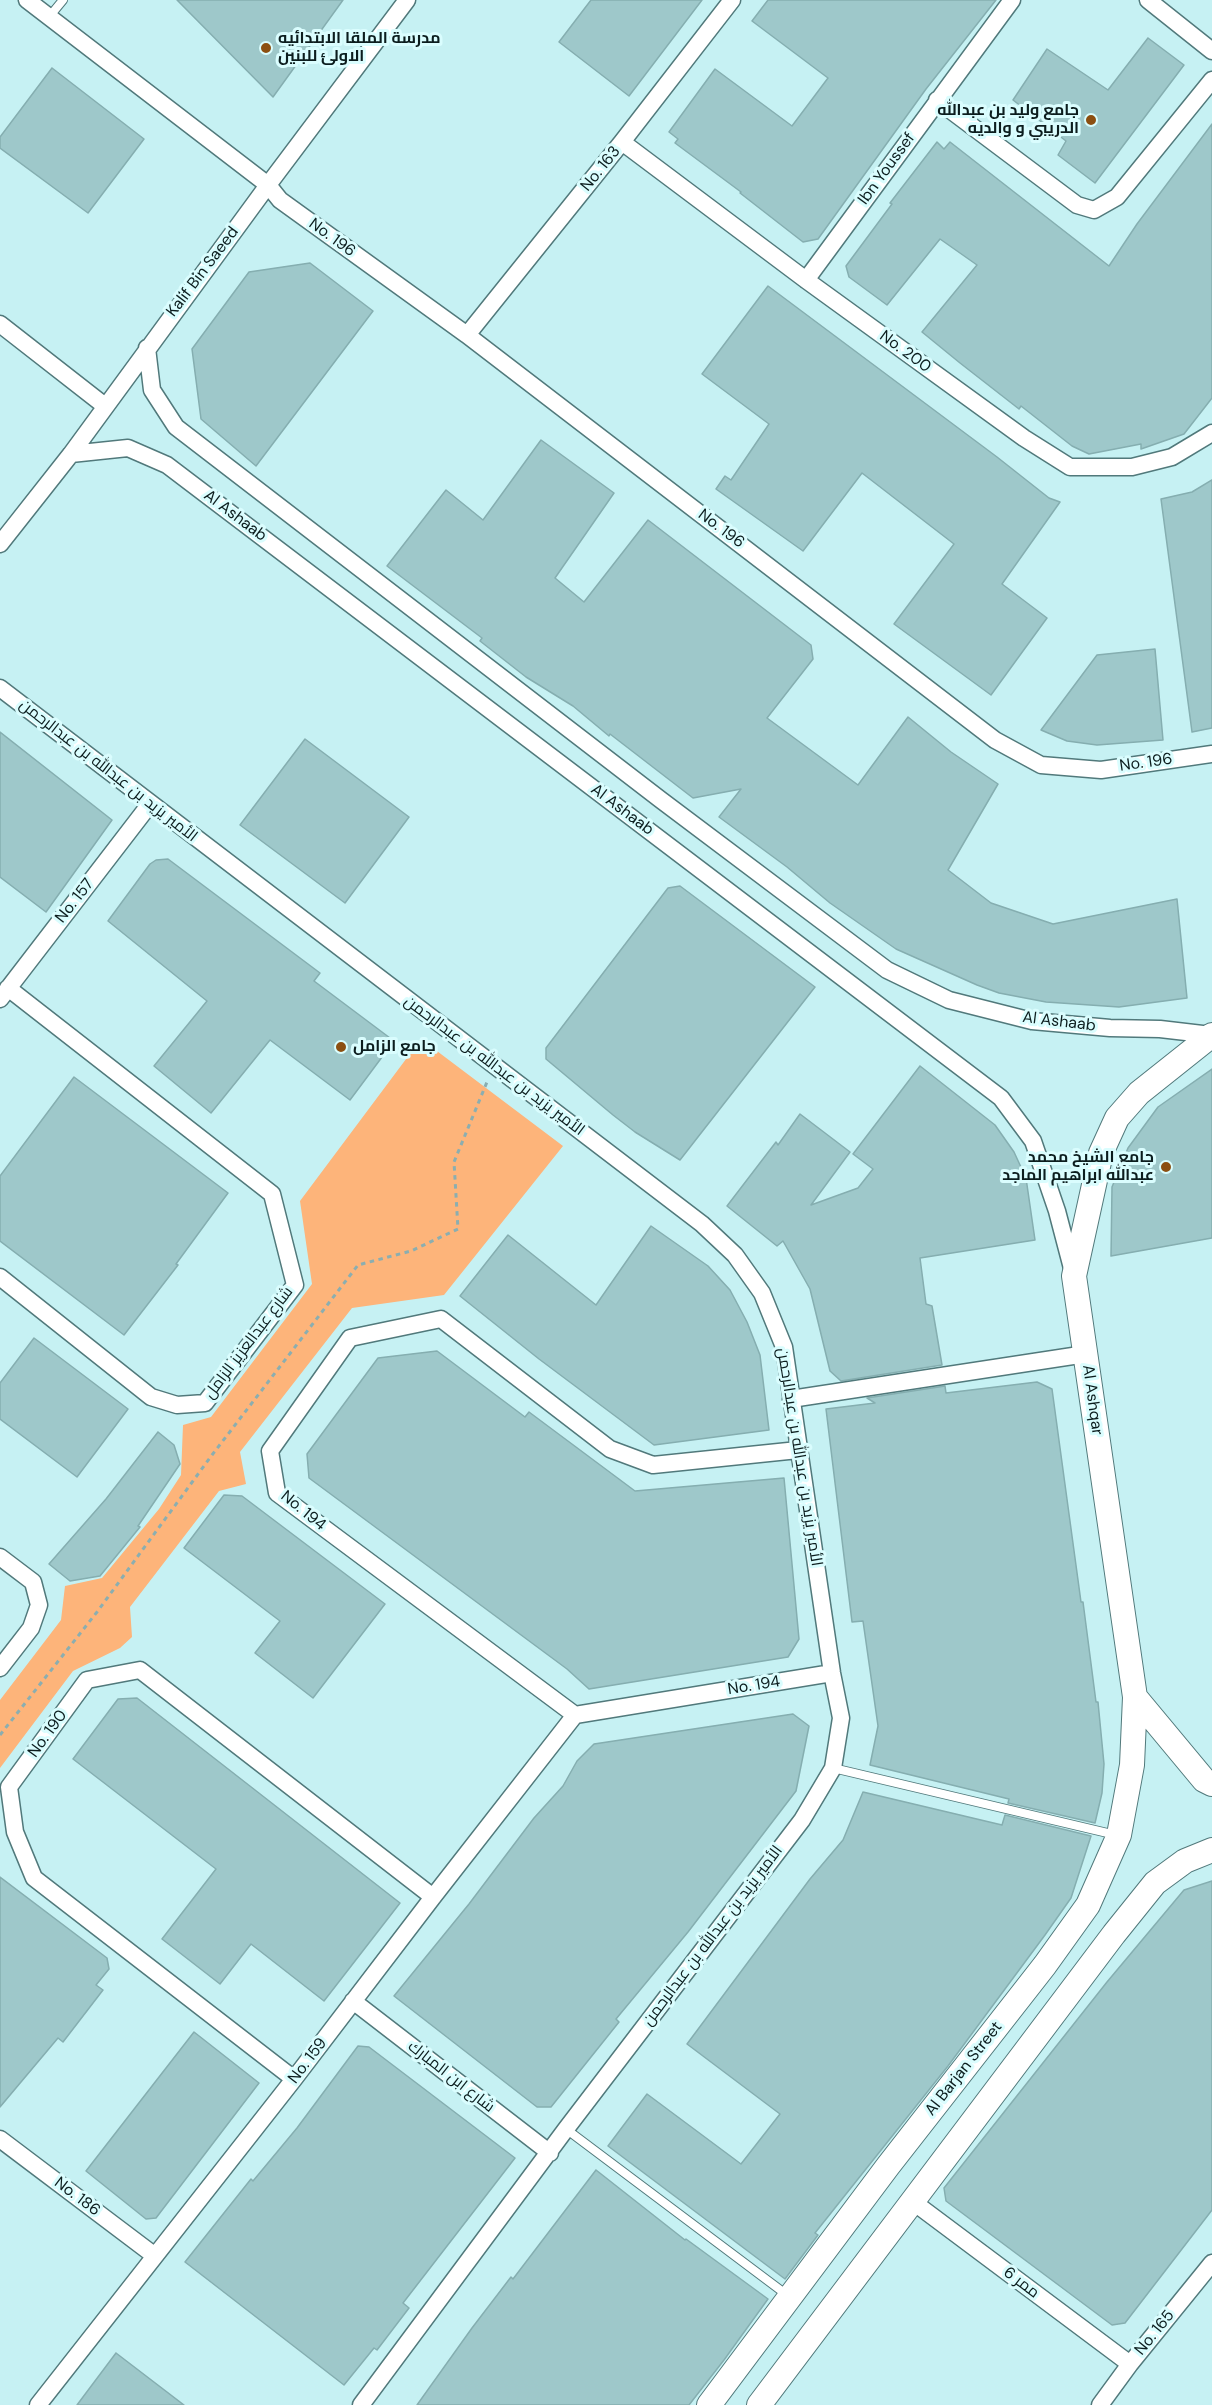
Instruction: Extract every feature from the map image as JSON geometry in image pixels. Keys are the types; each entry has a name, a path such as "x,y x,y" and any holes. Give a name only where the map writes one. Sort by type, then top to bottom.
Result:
{"street":[{"name":"No. 196","path":"27,0 268,185 280,200 467,335 995,740 1041,765 1101,770 1212,754"},
{"name":"Kalif Bin Saeed","path":"0,544 71,454 147,348 408,0"},
{"name":"No. 163","path":"467,335 622,142 732,0"},
{"name":"Ibn Youssef","path":"806,280 1012,0"},
{"path":"1148,0 1212,51"},
{"path":"937,100 1077,205 1094,210 1117,197 1212,80"},
{"name":"No. 200","path":"622,142 806,280 1024,438 1070,467 1132,467 1172,457 1212,433"},
{"path":"0,324 105,406"},
{"name":"Al Ashaab","path":"147,348 152,390 176,427 643,786 887,970 949,1000 1032,1022 1072,1026 1160,1029 1212,1035"},
{"name":"Al Ashaab","path":"71,454 128,448 167,465 1001,1098 1033,1141 1057,1211 1074,1276"},
{"name":"الأمير يزيد بن عبدالله بن عبدالرحمن","path":"0,688 702,1224 735,1255 762,1293 784,1347 832,1673 841,1718 833,1768 802,1820 566,2129 362,2405"},
{"name":"No. 157","path":"4,993 150,804"},
{"name":"شارع عبدالعزيز الزامل","path":"0,1277 151,1397 177,1404 205,1403 295,1285 272,1194 4,993"},
{"name":"Al Ashqar","path":"1135,1697 1074,1276 1101,1153 1117,1119 1139,1093 1212,1035"},
{"name":"No. 194","path":"798,1450 653,1466 610,1449 441,1319 350,1338 270,1451 277,1493 575,1715 832,1673"},
{"path":"791,1399 1086,1354"},
{"path":"0,1557 33,1582 39,1605 31,1628 0,1668"},
{"name":"No. 190","path":"294,2079 34,1878 15,1832 9,1787 87,1680 140,1670 433,1897"},
{"path":"1135,1697 1204,1780 1212,1784"},
{"name":"Al Barjan Street","path":"709,2405 888,2166 1045,1965 1088,1905 1119,1835 1132,1765 1135,1697"},
{"name":"No. 159","path":"38,2405 294,2079 575,1715"},
{"path":"759,2405 1155,1882 1185,1861 1212,1850"},
{"name":"شارع ابن المبارك","path":"352,2001 550,2152"},
{"name":"No. 186","path":"0,2139 155,2256"},
{"name":"ممر 6","path":"912,2201 1130,2364"},
{"name":"No. 165","path":"1100,2405 1130,2364 1212,2264"}],"lane":[{"path":"49,17 63,0"},
{"path":"833,1768 1119,1835"},
{"path":"566,2129 790,2297"}],"path":[{"path":"0,1735 98,1612 212,1455 358,1265 411,1251 458,1229 454,1162 484,1087 495,1067"}],"shaded area":[{"path":"421,1039 563,1146 444,1295 352,1308 240,1452 246,1484 219,1491 130,1607 132,1637 120,1648 73,1671 0,1768 0,1700 61,1620 65,1586 102,1578 159,1509 181,1475 183,1425 211,1417 312,1284 300,1201"}],"building":[{"name":"مدرسة الملقا الابتدائيه الاولئ للبنين","path":"177,0 343,0 273,97"},
{"path":"591,0 702,0 629,96 559,42"},
{"path":"768,0 996,0 926,89 818,239 803,242 675,143 678,139 669,132 715,69 792,126 828,78 752,21"},
{"name":"جامع وليد بن عبدالله الدريبي و والديه","path":"1148,38 1184,65 1095,183 1058,155 1066,141 1013,100 1047,49 1108,90"},
{"path":"52,68 144,139 88,213 0,148 0,137"},
{"path":"1212,124 1212,398 1184,434 1141,449 1141,444 1089,454 1072,446 1021,406 1019,409 960,363 922,332 977,265 940,239 887,305 849,277 846,266 892,204 890,203 937,142 944,149 950,142 1109,266 1137,224"},
{"path":"310,263 373,311 256,466 201,419 192,349 249,272"},
{"path":"768,286 1049,498 1060,502 1002,584 1047,618 991,695 894,624 954,544 862,473 803,551 716,489 725,476 731,480 769,424 702,374"},
{"path":"541,440 614,493 555,578 584,602 648,520 811,645 813,659 767,718 858,785 908,717 951,752 998,784 948,870 991,903 1053,924 1177,899 1187,998 1119,1007 1046,1002 999,993 896,949 830,903 787,867 719,817 741,789 693,798 610,734 609,736 573,706 526,677 480,641 482,638 387,566 446,490 483,520"},
{"path":"1212,480 1212,728 1192,732 1161,499 1192,492"},
{"path":"1155,649 1163,740 1097,745 1067,741 1041,730 1097,655"},
{"path":"0,732 112,820 46,912 0,877"},
{"path":"305,739 409,817 345,903 240,825"},
{"path":"168,859 320,973 314,981 394,1041 350,1100 270,1040 211,1113 154,1066 207,1001 108,921 150,864 156,860"},
{"path":"680,886 815,987 680,1160 635,1132 546,1059 546,1048 668,888"},
{"path":"920,1066 995,1125 1014,1152 1026,1178 1035,1240 920,1258 926,1304 932,1306 942,1365 841,1381 830,1371 810,1289 783,1241 777,1246 727,1206 776,1142 778,1145 800,1114 850,1152 811,1205 858,1188 873,1169 853,1154"},
{"name":"جامع الشيخ محمد عبدالله ابراهيم الماجد","path":"1212,1069 1212,1238 1111,1256 1112,1187 1128,1148 1158,1107"},
{"path":"74,1077 228,1193 176,1264 178,1265 124,1335 0,1241 0,1176"},
{"path":"651,1226 708,1266 730,1290 747,1322 760,1355 769,1430 654,1445 539,1359 460,1296 508,1235 596,1305"},
{"path":"34,1338 128,1409 77,1477 0,1419 0,1383"},
{"path":"437,1351 525,1417 529,1412 635,1491 784,1478 799,1639 788,1657 589,1689 567,1669 309,1478 307,1454 378,1358"},
{"path":"1037,1382 1052,1389 1081,1602 1083,1602 1096,1702 1098,1702 1104,1764 1102,1793 1095,1823 1008,1803 1009,1799 870,1765 878,1726 863,1621 852,1622 826,1409 875,1403 867,1398 945,1386 946,1393"},
{"path":"158,1432 174,1445 180,1464 138,1526 140,1527 100,1576 70,1581 49,1564 106,1499"},
{"path":"224,1495 242,1496 385,1604 313,1698 255,1653 280,1621 184,1548"},
{"path":"137,1698 400,1903 324,2001 251,1944 220,1984 162,1939 216,1869 73,1759 118,1699"},
{"path":"793,1714 809,1726 796,1791 688,1932 616,2019 619,2022 551,2107 537,2107 394,1996 469,1904 534,1818 563,1786 577,1761 594,1744"},
{"path":"863,1792 1002,1825 1005,1815 1091,1836 1071,1898 948,2066 815,2233 818,2235 785,2279 608,2146 647,2094 741,2164 780,2114 687,2044 810,1879 843,1840"},
{"path":"0,1877 107,1958 109,1969 96,1985 103,1990 63,2042 58,2038 0,2107"},
{"path":"1212,1881 1212,2210 1125,2323 1112,2325 946,2201 944,2188 1107,1982 1184,1890"},
{"path":"194,2032 259,2083 156,2218 146,2219 86,2171"},
{"path":"358,2046 369,2047 515,2158 403,2303 409,2308 377,2350 374,2348 344,2385 185,2262 251,2179 253,2181 297,2128"},
{"path":"596,2170 685,2240 768,2299 724,2360 689,2405 417,2405 472,2328 511,2277 513,2279"},
{"path":"116,2353 184,2405 77,2405"}],"place":[{"name":"مدرسة الملقا الابتدائيه الاولئ للبنين","path":"266,48"},
{"name":"جامع وليد بن عبدالله الدريبي و والديه","path":"1091,120"},
{"name":"جامع الزامل","path":"341,1047"},
{"name":"جامع الشيخ محمد عبدالله ابراهيم الماجد","path":"1166,1167"}]}
